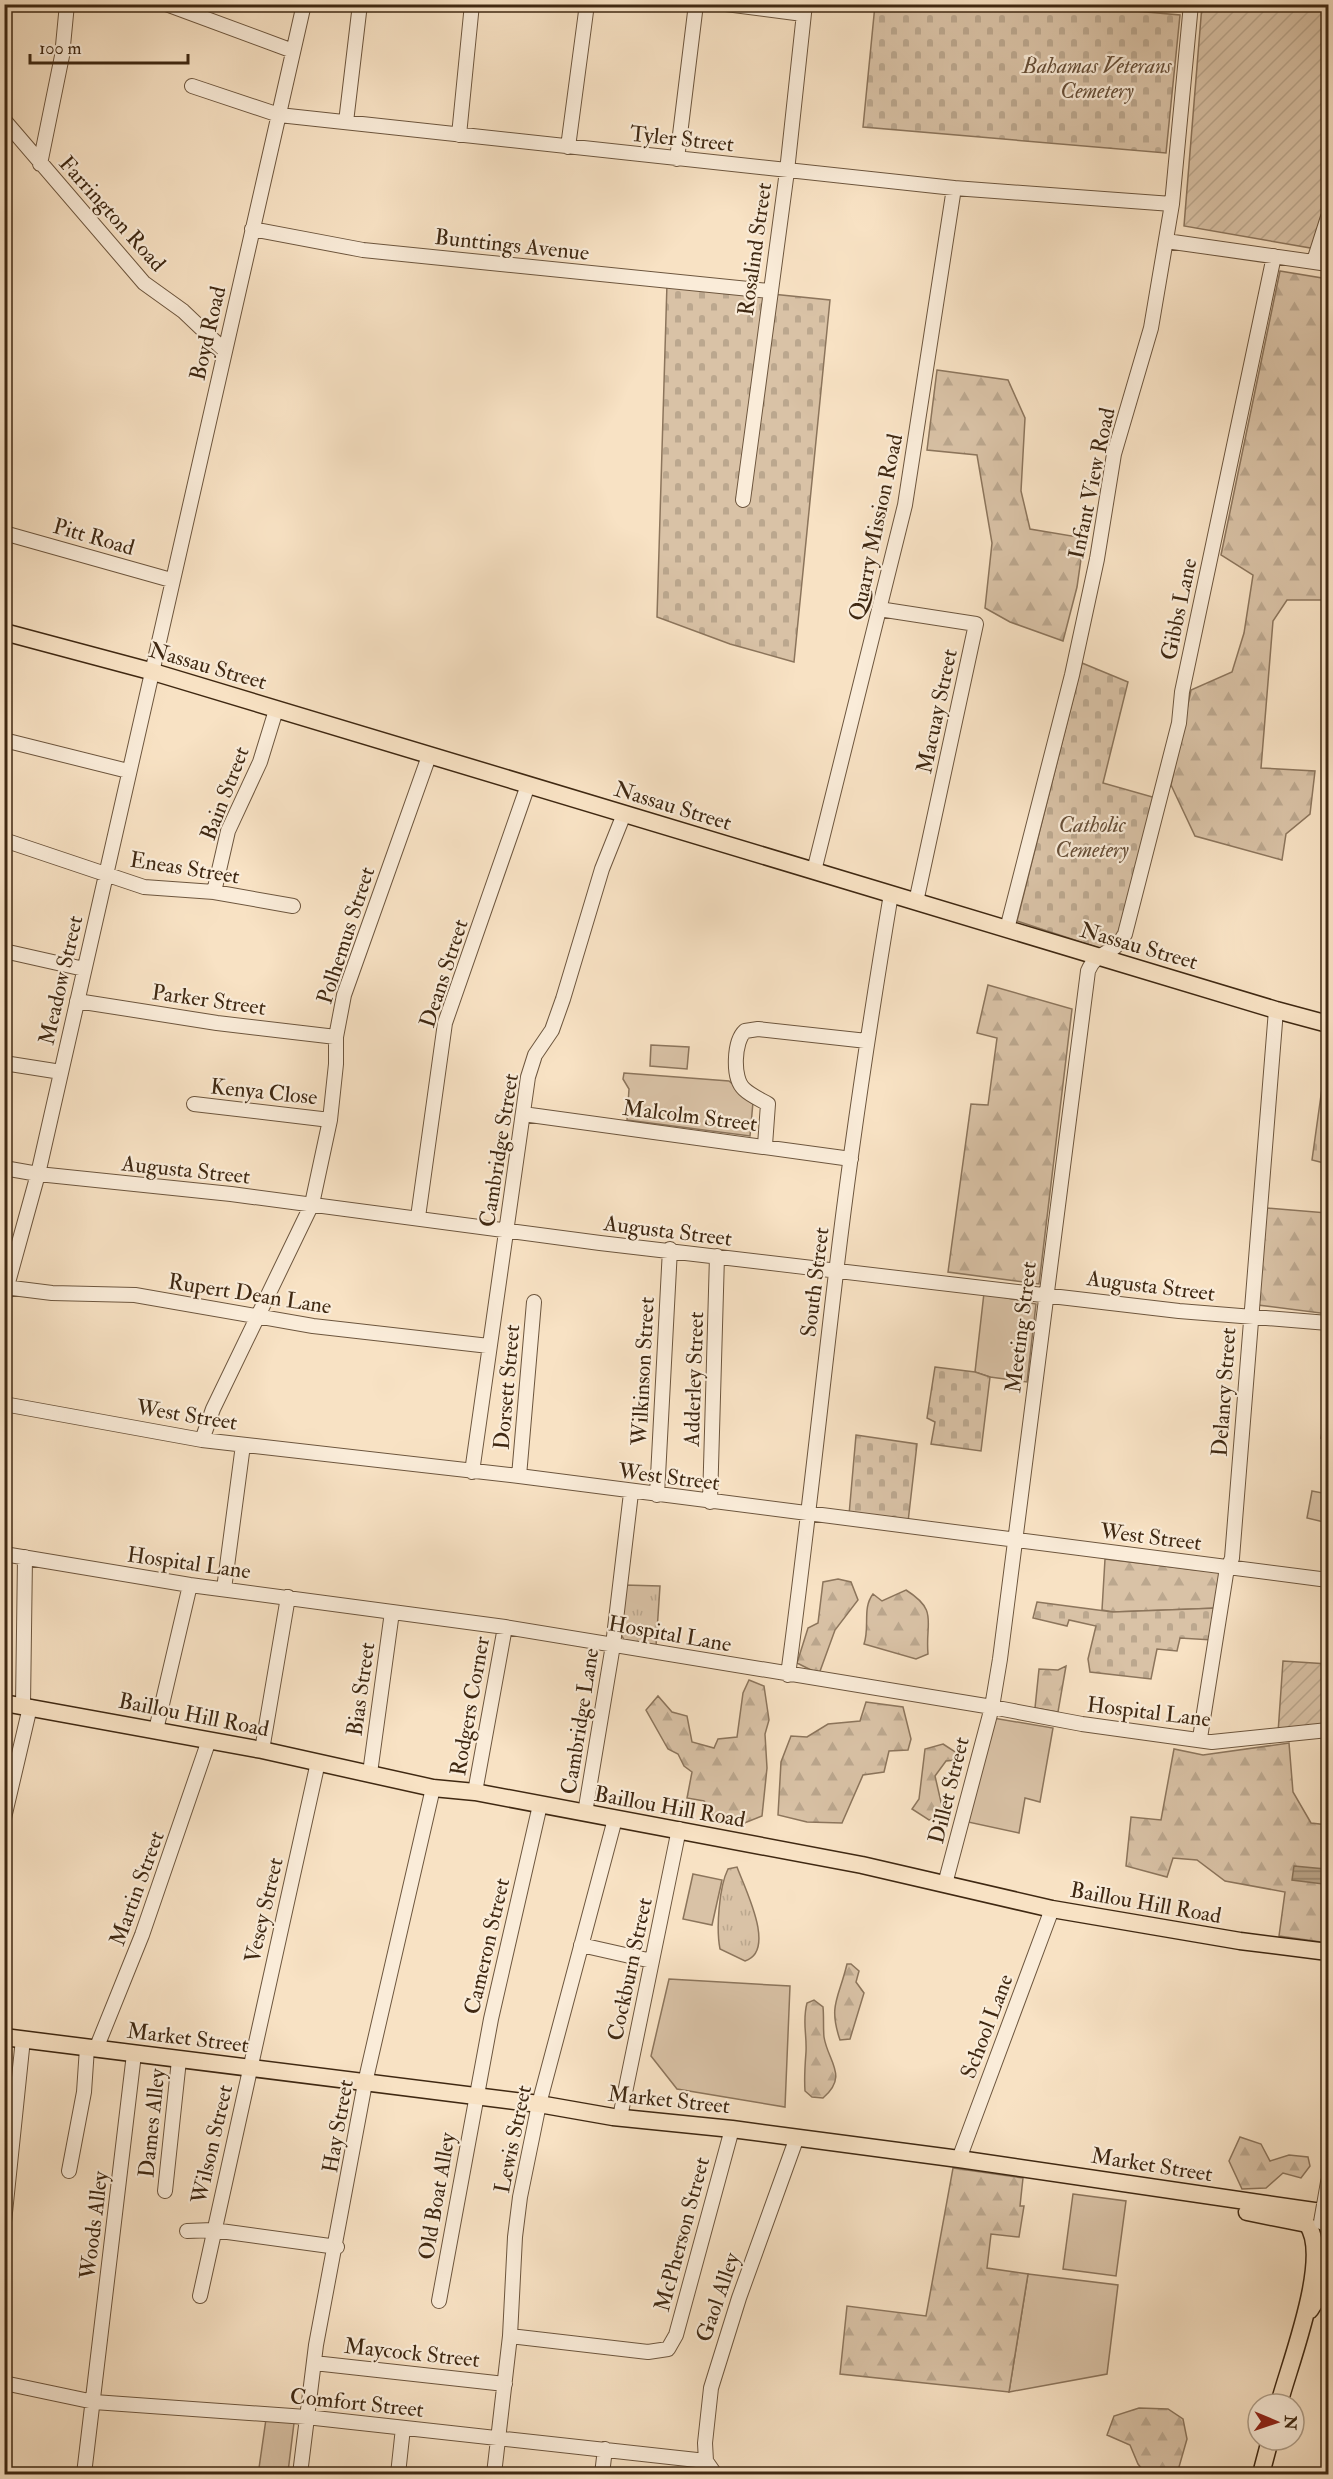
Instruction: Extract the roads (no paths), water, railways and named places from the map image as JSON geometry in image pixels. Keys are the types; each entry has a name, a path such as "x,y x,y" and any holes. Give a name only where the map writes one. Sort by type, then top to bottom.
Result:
{"main road":[{"name":"Nassau Street","path":"4,632 150,671 1329,1024"},
{"name":"Baillou Hill Road","path":"4,1703 262,1750 433,1788 475,1792 585,1814 679,1829 862,1865 1052,1909 1240,1941 1329,1952"},
{"name":"Market Street","path":"4,2037 250,2067 475,2098 539,2104 620,2117 959,2158 1325,2214"},
{"path":"1153,2188 1169,2201 1242,2211 1307,2224 1316,2251 1307,2313 1282,2392"},
{"path":"1307,2313 1316,2303 1329,2271"},
{"path":"1261,2475 1267,2452"}],"street":[{"path":"40,164 62,56 67,4"},
{"path":"166,4 294,51"},
{"name":"Boyd Road","path":"150,671 304,4"},
{"path":"346,122 360,4"},
{"path":"459,135 472,4"},
{"path":"568,147 587,4"},
{"path":"677,159 696,4"},
{"path":"726,4 804,9"},
{"name":"Infant View Road","path":"1007,929 1072,675 1097,559 1114,454 1151,328 1172,204 1191,4"},
{"name":"Rosalind Street","path":"743,500 769,291 787,171 804,9"},
{"name":"Tyler Street","path":"192,86 279,115 954,188 1172,204"},
{"name":"Farrington Road","path":"4,120 144,283 183,311 224,350"},
{"name":"Quarry Mission Road","path":"814,871 879,609 913,458 954,188"},
{"path":"1314,261 1329,217"},
{"name":"Bunttings Avenue","path":"252,229 363,250 769,291"},
{"path":"1166,241 1329,264"},
{"name":"Gibbs Lane","path":"1097,956 1113,950 1125,934 1151,839 1179,723 1182,692 1246,379 1274,256"},
{"name":"Pitt Road","path":"4,533 171,580"},
{"name":"Macuay Street","path":"879,609 976,624 916,902"},
{"name":"Meadow Street","path":"5,1290 38,1174 150,671"},
{"name":"Bain Street","path":"214,892 228,831 260,762 276,710"},
{"path":"4,740 128,771"},
{"name":"Polhemus Street","path":"202,1440 213,1409 312,1204 330,1120 336,1064 336,1037 344,995 429,756"},
{"name":"Deans Street","path":"418,1217 445,1023 528,785"},
{"name":"Cambridge Street","path":"472,1472 528,1077 535,1056 552,1030 602,869 624,814"},
{"name":"Eneas Street","path":"4,840 144,887 214,892 293,906"},
{"name":"South Street","path":"788,1675 809,1516 836,1271 867,1041 891,894"},
{"path":"4,951 84,969"},
{"name":"Meeting Street","path":"992,1707 1088,970 1097,956"},
{"name":"Parker Street","path":"77,1001 217,1023 336,1037"},
{"name":"Delancy Street","path":"1200,1738 1228,1566 1232,1558 1276,1010"},
{"path":"765,1145 768,1104 743,1089 736,1073 740,1036 745,1030 758,1029 867,1041"},
{"path":"4,1063 61,1072"},
{"name":"Kenya Close","path":"194,1104 330,1120"},
{"name":"Malcolm Street","path":"523,1114 765,1145 851,1159"},
{"name":"Augusta Street","path":"4,1168 38,1174 418,1217 600,1243 670,1249 836,1271 1250,1318 1329,1323"},
{"name":"Wilkinson Street","path":"657,1495 670,1249"},
{"name":"Adderley Street","path":"710,1502 717,1256"},
{"name":"Rupert Dean Lane","path":"5,1290 135,1295 313,1326 489,1346"},
{"name":"Dorsett Street","path":"519,1476 534,1302"},
{"name":"West Street","path":"4,1404 202,1440 519,1476 809,1516 1329,1580"},
{"path":"224,1589 243,1445"},
{"name":"Cambridge Lane","path":"585,1814 613,1645 631,1493"},
{"name":"Hospital Lane","path":"4,1554 190,1585 505,1627 992,1707 1082,1724 1200,1738 1212,1742 1329,1730"},
{"path":"4,1818 26,1706 25,1557"},
{"path":"156,1730 190,1585"},
{"path":"262,1750 288,1597"},
{"name":"Bias Street","path":"370,1773 392,1612"},
{"name":"Rodgers Corner","path":"475,1792 505,1627"},
{"name":"Dillet Street","path":"945,1884 992,1707"},
{"name":"Martin Street","path":"69,2171 91,2048 142,1935 209,1740"},
{"name":"Vesey Street","path":"250,2067 318,1762"},
{"name":"Hay Street","path":"300,2475 314,2362 337,2247 365,2084 433,1788"},
{"name":"Cameron Street","path":"475,2098 540,1805"},
{"name":"Lewis Street","path":"494,2475 506,2384 519,2207 539,2104 615,1819"},
{"name":"Cockburn Street","path":"620,2117 679,1829"},
{"name":"School Lane","path":"959,2158 1052,1909"},
{"path":"581,1945 652,1961"},
{"path":"4,2222 23,2039"},
{"name":"Woods Alley","path":"84,2475 134,2054"},
{"name":"Dames Alley","path":"165,2191 179,2060"},
{"name":"Wilson Street","path":"200,2296 250,2067"},
{"name":"Old Boat Alley","path":"439,2301 475,2098"},
{"name":"McPherson Street","path":"510,2336 648,2352 668,2349 675,2335 732,2129"},
{"name":"Gaol Alley","path":"706,2461 707,2412 718,2358 797,2137"},
{"path":"1316,2251 1325,2214 1329,2182"},
{"name":"Wilson Street","path":"188,2231 213,2230 337,2247"},
{"name":"Maycock Street","path":"314,2362 506,2384"},
{"name":"Comfort Street","path":"4,2382 94,2402 306,2417 706,2461"},
{"path":"398,2475 403,2428"},
{"path":"602,2475 605,2449"},
{"path":"706,2461 716,2475"}],"park label":[{"name":"Bahamas Veterans Cemetery","path":"1097,78"},
{"name":"Catholic Cemetery","path":"1092,836"}]}
